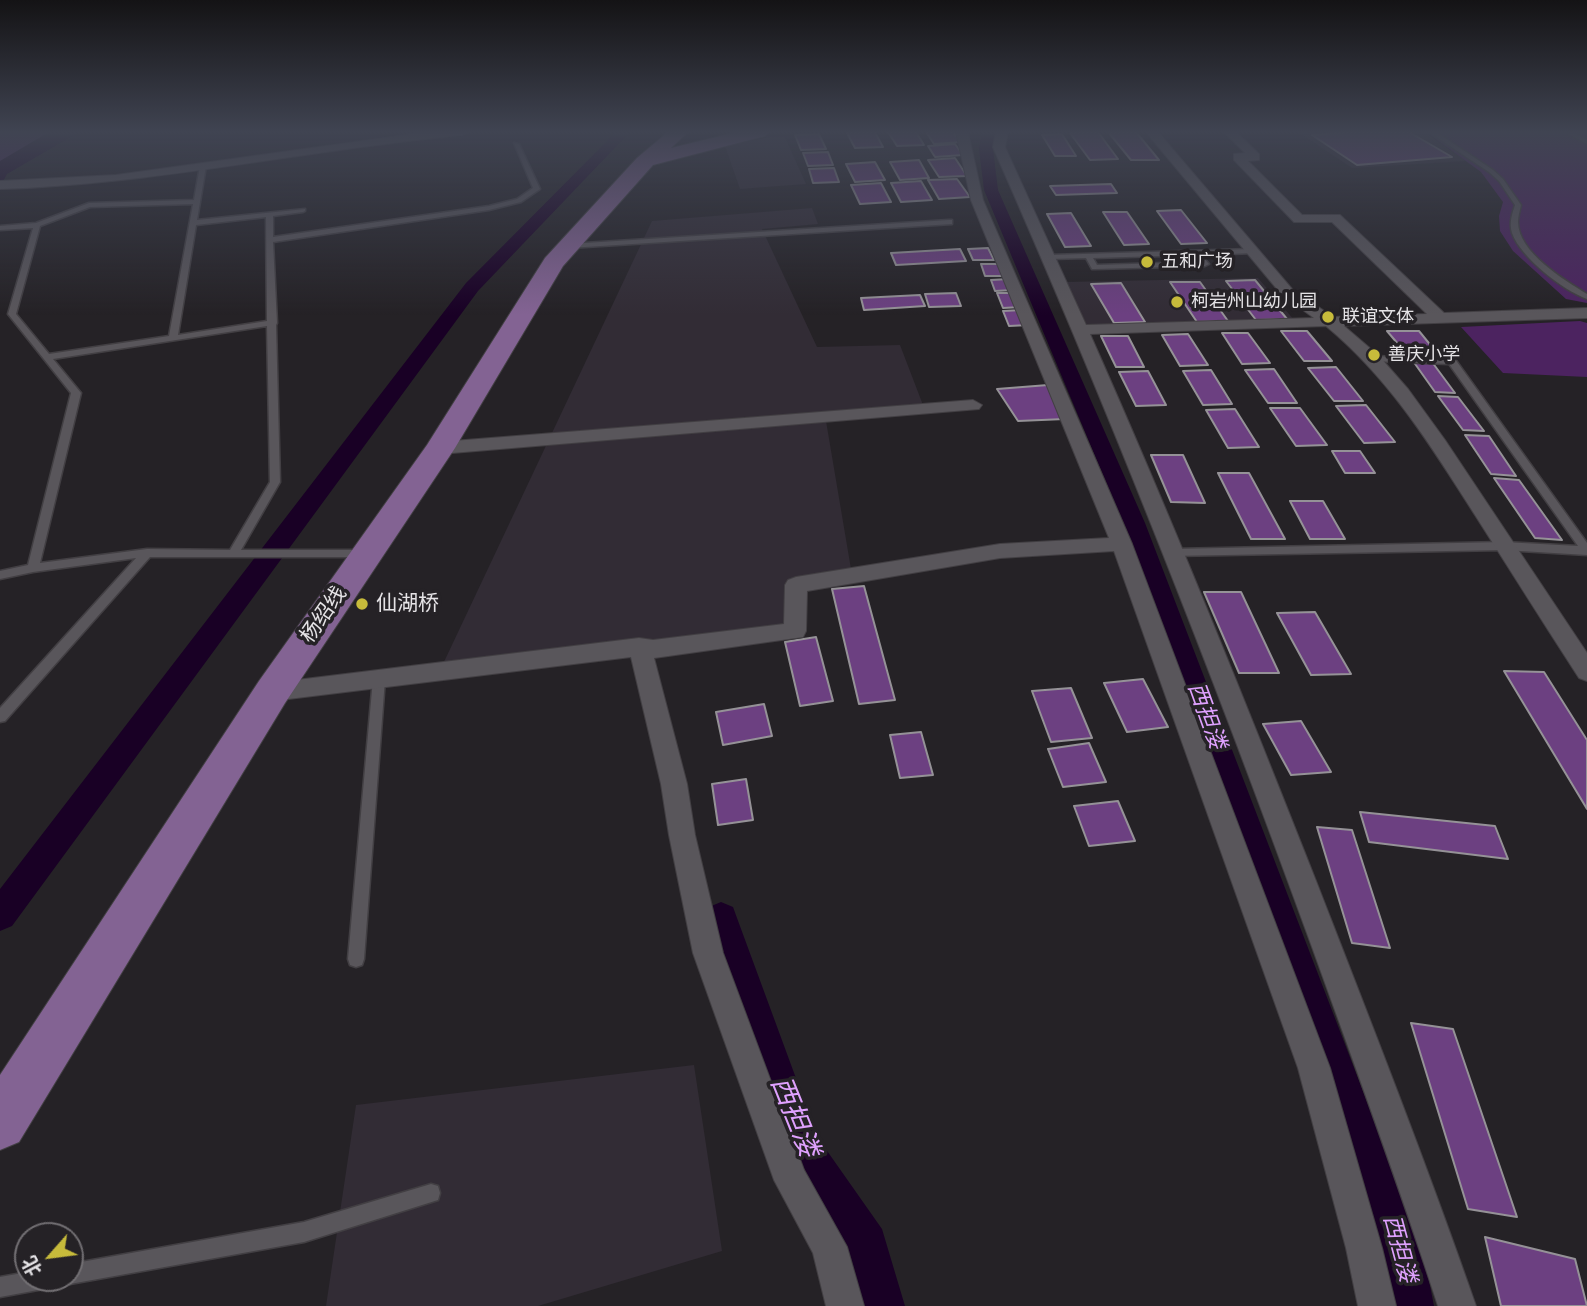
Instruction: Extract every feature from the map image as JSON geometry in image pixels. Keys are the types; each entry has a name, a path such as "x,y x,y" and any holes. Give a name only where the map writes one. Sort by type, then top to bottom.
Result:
{"main road":[{"name":"杨绍线","path":"0,1123 272,692 440,448 553,263 616,193"}],"street":[{"path":"975,193 1122,544 1314,1068 1361,1235 1377,1306"},
{"path":"1020,193 1050,257 1174,553 1428,1216 1457,1306"},
{"path":"1203,193 1287,292 1334,324 1373,359 1402,393 1439,444 1587,672"},
{"path":"1273,193 1299,219 1335,218 1441,319"},
{"path":"1080,330 1334,324 1587,313"},
{"path":"440,448 973,405"},
{"path":"272,692 639,647 653,649 795,631 796,585 1000,551 1122,544"},
{"path":"639,647 652,689 674,784 682,835 708,953 791,1180 829,1247 845,1306"}],"lane":[{"path":"173,339 198,193"},
{"path":"271,240 489,208 519,201 530,193"},
{"path":"1510,193 1518,205 1513,224 1524,249 1554,275 1587,297"},
{"path":"0,228 37,226 89,205 196,202"},
{"path":"193,223 303,210"},
{"path":"233,554 275,482 269,214"},
{"path":"569,246 949,222"},
{"path":"33,568 76,393 12,314 37,226"},
{"path":"1050,257 1252,251"},
{"path":"1088,256 1095,267 1205,264 1196,253"},
{"path":"47,358 273,323"},
{"path":"1373,359 1452,361 1587,550"},
{"path":"1174,553 1504,546 1587,550"},
{"path":"0,717 147,554"},
{"path":"0,575 33,568 147,554 366,554"},
{"path":"356,959 379,679"},
{"path":"84,1271 304,1232 431,1193"}],"shaded area":[{"path":"1496,193 1587,193 1587,303 1566,299 1513,251 1500,231 1499,216 1503,202"},
{"path":"812,208 818,224 762,229 817,347 900,345 923,405 825,415 851,569 791,580 790,627 443,664 652,221"},
{"name":"柯岩州山幼儿园","path":"1258,278 1295,321 1088,327 1065,282"},
{"path":"1580,321 1587,323 1587,377 1503,373 1461,327"},
{"path":"694,1065 722,1251 538,1306 326,1306 356,1105"}],"building":[{"path":"855,193 886,193 891,202 860,204"},
{"path":"896,193 928,193 932,200 901,202"},
{"path":"935,193 967,193 970,197 939,199"},
{"path":"1055,193 1117,193 1056,195"},
{"path":"1181,210 1207,243 1181,244 1157,211"},
{"path":"1103,212 1127,212 1149,244 1124,245"},
{"path":"1071,213 1091,246 1065,247 1047,214"},
{"path":"988,248 994,260 973,260 968,249"},
{"path":"960,249 966,261 896,265 891,253"},
{"path":"981,264 1001,264 1006,276 985,276"},
{"path":"1009,279 1013,290 995,291 991,280"},
{"path":"1255,280 1287,319 1256,320 1226,281"},
{"path":"1170,282 1200,282 1228,321 1197,322"},
{"path":"1121,283 1145,322 1114,323 1091,284"},
{"path":"956,293 961,306 929,307 925,294"},
{"path":"997,293 1015,293 1021,307 1003,308"},
{"path":"920,295 925,306 864,310 861,298"},
{"path":"1022,310 1029,325 1009,326 1003,311"},
{"path":"1281,331 1307,331 1332,361 1304,361"},
{"path":"1387,331 1419,331 1441,358 1409,357"},
{"path":"1222,333 1248,333 1270,363 1242,364"},
{"path":"1188,334 1208,365 1180,366 1162,335"},
{"path":"1101,336 1128,336 1144,367 1116,367"},
{"path":"1413,361 1432,362 1455,393 1435,392"},
{"path":"1336,367 1363,401 1334,401 1308,368"},
{"path":"1274,369 1297,403 1268,403 1245,370"},
{"path":"1211,370 1232,404 1203,405 1183,371"},
{"path":"1148,371 1166,405 1136,406 1119,372"},
{"path":"1048,385 1065,419 1018,421 997,389"},
{"path":"1438,396 1458,397 1484,431 1463,430"},
{"path":"1366,405 1395,442 1364,443 1336,406"},
{"path":"1270,408 1300,408 1327,445 1296,446"},
{"path":"1235,409 1259,447 1228,448 1206,410"},
{"path":"1465,435 1489,436 1516,476 1491,474"},
{"path":"1332,451 1360,451 1375,473 1345,473"},
{"path":"1151,455 1183,455 1205,503 1171,502"},
{"path":"1218,473 1249,473 1285,539 1251,539"},
{"path":"1494,478 1519,480 1562,540 1535,538"},
{"path":"1290,501 1323,501 1345,539 1310,539"},
{"path":"864,586 895,700 859,704 832,589"},
{"path":"1204,592 1241,592 1279,673 1239,673"},
{"path":"1315,612 1351,674 1311,675 1277,613"},
{"path":"816,637 833,701 800,706 785,642"},
{"path":"1504,671 1544,672 1587,740 1587,809"},
{"path":"1143,679 1168,727 1127,732 1104,683"},
{"path":"1071,688 1092,738 1051,742 1032,691"},
{"path":"764,704 772,736 723,745 716,712"},
{"path":"1301,721 1331,772 1291,775 1263,724"},
{"path":"921,732 933,775 900,778 890,735"},
{"path":"1089,743 1106,782 1063,787 1048,749"},
{"path":"746,779 753,820 718,825 712,784"},
{"path":"1118,801 1135,841 1089,846 1074,806"},
{"path":"1360,812 1495,826 1508,859 1369,842"},
{"path":"1317,827 1352,830 1390,948 1352,943"},
{"path":"1411,1023 1453,1029 1517,1217 1468,1209"},
{"path":"1485,1237 1575,1259 1587,1306 1501,1306"}],"waterway":[{"path":"0,915 472,287 564,193"},
{"name":"西担溇","path":"992,193 1134,523 1401,1245 1413,1306"},
{"name":"西担溇","path":"721,918 803,1150 867,1244 884,1306"}],"place":[{"name":"五和广场","path":"1147,262"},
{"name":"柯岩州山幼儿园","path":"1177,302"},
{"name":"联谊文体","path":"1328,317"},
{"name":"善庆小学","path":"1374,355"},
{"name":"仙湖桥","path":"362,604"}]}
